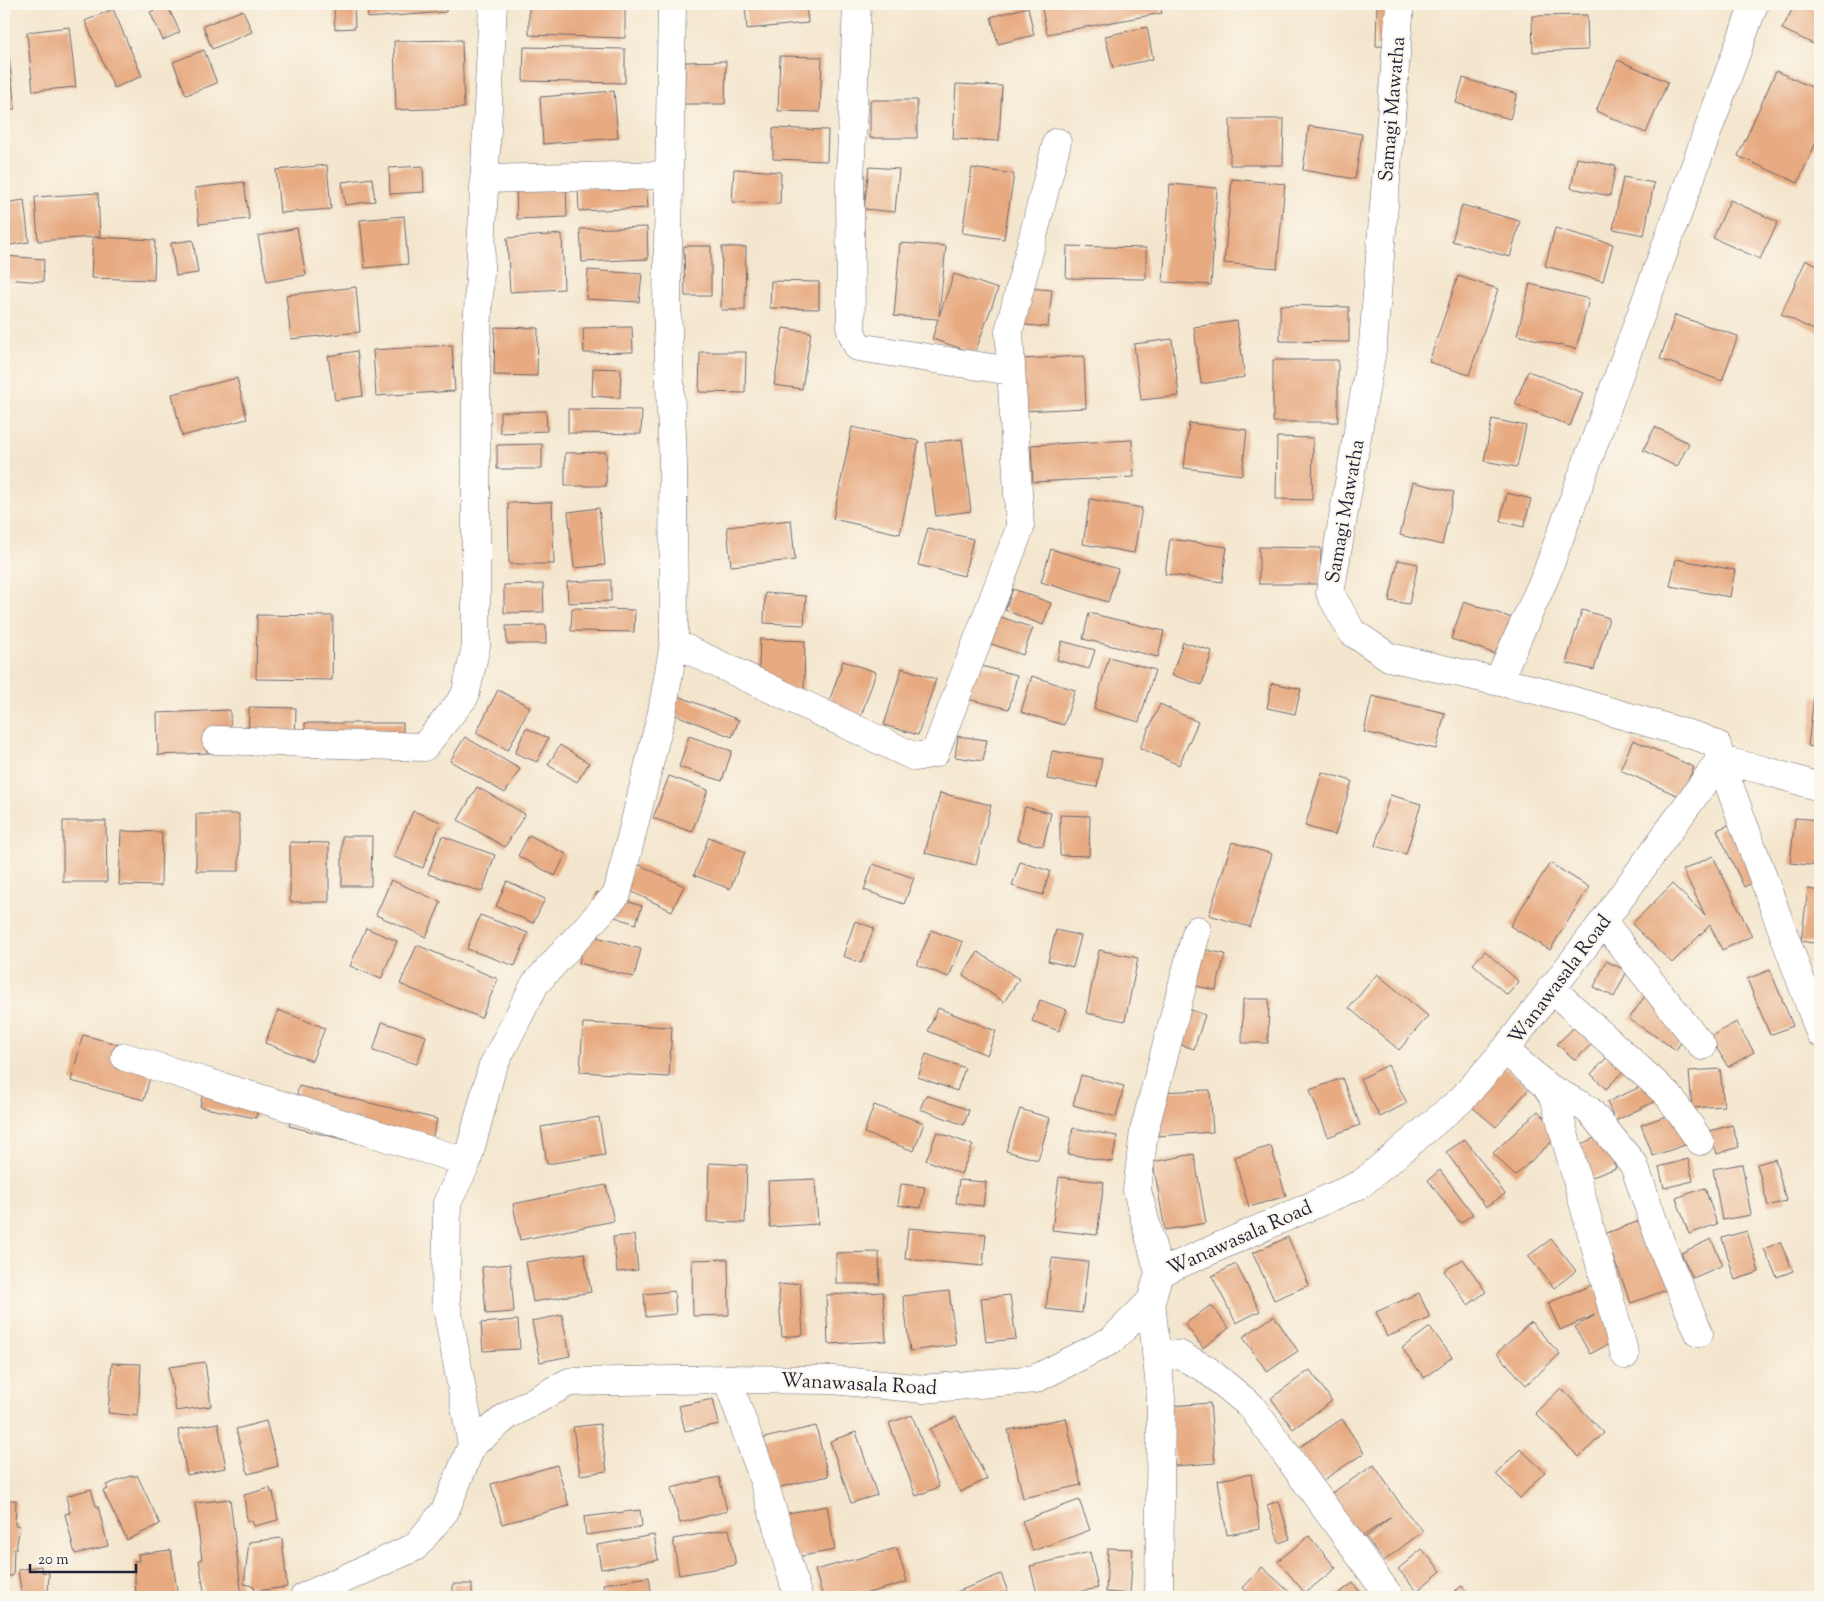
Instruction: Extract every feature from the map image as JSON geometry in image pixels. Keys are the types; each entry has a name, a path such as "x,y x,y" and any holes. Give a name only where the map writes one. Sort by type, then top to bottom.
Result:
{"street":[{"path":"216,740 424,747 465,696 476,646 476,354 493,4"},
{"path":"472,1445 446,1302 447,1203 466,1162 492,1068 535,984 617,894 662,712 674,643 673,463 667,305 672,4"},
{"path":"857,4 850,183 851,331 858,347 1011,371"},
{"name":"Samagi Mawatha","path":"1400,4 1373,344 1330,593 1352,632 1389,657 1536,690 1702,738 1716,745 1820,1033"},
{"path":"1498,682 1546,575 1754,4"},
{"path":"674,643 914,757 934,753 1020,528 1009,331 1057,142"},
{"path":"484,179 669,175"},
{"path":"1720,760 1763,770 1820,787"},
{"name":"Wanawasala Road","path":"304,1597 415,1547 445,1511 472,1445 506,1416 569,1382 726,1378 833,1380 923,1389 1035,1379 1112,1340 1151,1301 1159,1272 1361,1184 1461,1100 1505,1050 1603,922 1720,760"},
{"path":"1603,922 1702,1046"},
{"path":"1159,1272 1137,1190 1144,1131 1198,930"},
{"path":"1551,988 1669,1096 1700,1141"},
{"path":"1505,1050 1546,1086 1589,1110 1634,1165 1663,1248 1699,1334"},
{"path":"125,1057 466,1162"},
{"path":"1546,1086 1555,1100 1625,1355"},
{"path":"1151,1301 1161,1398 1159,1597"},
{"path":"1156,1353 1180,1355 1206,1369 1251,1406 1390,1597"},
{"path":"726,1378 760,1472 798,1597"}],"building":[{"path":"367,4 446,4 446,12 368,18"},
{"path":"745,4 806,4 808,23 747,29"},
{"path":"1041,4 1160,4 1162,13 1047,34"},
{"path":"1377,4 1397,4 1395,47 1376,46"},
{"path":"1795,4 1820,4 1820,47 1782,29"},
{"path":"167,5 180,32 163,40 150,12"},
{"path":"354,5 355,28 335,29 334,6"},
{"path":"529,6 625,8 625,38 529,35"},
{"path":"1028,7 1034,35 998,44 991,17"},
{"path":"113,9 142,76 114,88 85,21"},
{"path":"243,10 252,32 212,49 203,26"},
{"path":"1587,15 1588,50 1533,52 1532,16"},
{"path":"69,27 76,87 33,91 27,32"},
{"path":"1147,27 1153,59 1113,68 1105,36"},
{"path":"4,39 7,39 15,109 4,110"},
{"path":"462,40 464,108 396,110 394,41"},
{"path":"524,47 625,49 625,83 523,81"},
{"path":"204,50 217,83 186,95 173,62"},
{"path":"780,56 822,57 820,112 778,111"},
{"path":"1618,60 1668,82 1646,133 1596,111"},
{"path":"726,61 725,104 684,104 685,62"},
{"path":"1776,71 1820,91 1820,133 1798,183 1738,156"},
{"path":"1463,78 1517,94 1510,119 1456,103"},
{"path":"956,84 1002,86 999,141 953,139"},
{"path":"614,91 618,138 543,144 540,97"},
{"path":"870,100 917,100 917,138 870,138"},
{"path":"1230,119 1284,119 1283,165 1230,165"},
{"path":"1309,126 1362,134 1355,179 1303,170"},
{"path":"773,128 828,130 827,161 773,159"},
{"path":"1577,158 1616,166 1610,196 1571,188"},
{"path":"327,165 331,209 280,213 276,170"},
{"path":"423,166 424,192 390,194 389,168"},
{"path":"869,167 899,169 895,212 864,209"},
{"path":"972,168 1014,174 1004,239 962,233"},
{"path":"734,169 781,172 780,204 732,202"},
{"path":"1623,177 1654,183 1644,235 1613,229"},
{"path":"372,178 375,201 345,205 342,182"},
{"path":"1232,179 1285,184 1277,268 1224,263"},
{"path":"244,182 249,219 199,224 195,188"},
{"path":"566,182 567,217 517,219 516,184"},
{"path":"1170,184 1217,188 1211,285 1163,282"},
{"path":"646,185 648,208 579,211 578,188"},
{"path":"98,193 100,237 95,237 155,240 154,280 91,278 93,237 38,241 35,197"},
{"path":"24,200 29,242 4,246 4,203"},
{"path":"1730,200 1778,222 1760,259 1713,238"},
{"path":"1462,205 1520,221 1510,257 1452,241"},
{"path":"404,216 408,264 365,268 360,220"},
{"path":"647,227 648,259 582,262 580,229"},
{"path":"297,228 306,275 267,282 258,236"},
{"path":"1555,228 1613,244 1603,281 1545,266"},
{"path":"562,234 564,289 510,292 507,238"},
{"path":"193,240 198,273 176,276 171,243"},
{"path":"900,243 946,246 939,316 954,274 998,289 975,353 932,339 938,319 894,316"},
{"path":"684,246 711,246 711,296 685,296"},
{"path":"1067,246 1146,248 1146,279 1066,278"},
{"path":"722,247 746,247 745,310 721,310"},
{"path":"4,256 44,259 43,282 4,279"},
{"path":"1806,260 1820,266 1820,333 1781,314"},
{"path":"588,270 642,274 639,302 586,299"},
{"path":"1458,276 1498,289 1469,375 1429,362"},
{"path":"771,281 819,282 819,309 770,308"},
{"path":"1530,284 1589,299 1576,349 1517,335"},
{"path":"356,287 360,332 291,339 286,295"},
{"path":"1016,287 1052,290 1048,327 1013,324"},
{"path":"1280,305 1349,307 1349,342 1280,341"},
{"path":"1675,315 1738,336 1722,381 1660,359"},
{"path":"1237,321 1245,377 1201,384 1194,327"},
{"path":"495,327 538,328 537,376 494,375"},
{"path":"632,327 633,352 584,353 583,328"},
{"path":"783,328 811,332 802,389 774,385"},
{"path":"1172,339 1179,396 1141,400 1134,344"},
{"path":"452,345 455,391 376,396 373,350"},
{"path":"357,351 363,396 335,400 328,356"},
{"path":"700,352 746,352 745,393 699,392"},
{"path":"1084,356 1086,408 1023,411 1020,359"},
{"path":"1273,360 1338,360 1338,422 1273,422"},
{"path":"593,368 621,369 620,398 592,396"},
{"path":"1528,371 1583,393 1570,426 1515,404"},
{"path":"237,378 247,419 182,436 172,394"},
{"path":"568,409 642,410 641,434 568,433"},
{"path":"546,411 547,431 500,433 500,412"},
{"path":"1492,419 1526,426 1517,467 1484,461"},
{"path":"1189,423 1247,430 1242,475 1184,468"},
{"path":"852,427 919,441 900,534 833,519"},
{"path":"1655,427 1689,443 1677,467 1643,450"},
{"path":"1277,437 1313,438 1312,500 1276,499"},
{"path":"962,439 971,511 936,516 926,443"},
{"path":"1132,440 1134,477 1033,482 1031,445"},
{"path":"542,444 542,469 497,469 497,445"},
{"path":"606,452 606,486 565,486 565,453"},
{"path":"1413,482 1454,492 1442,545 1400,535"},
{"path":"1507,493 1531,499 1524,527 1500,521"},
{"path":"1090,499 1142,508 1134,553 1083,544"},
{"path":"552,502 554,564 509,564 508,503"},
{"path":"599,508 605,565 574,568 568,512"},
{"path":"791,520 795,560 731,566 727,527"},
{"path":"928,528 973,539 964,576 918,565"},
{"path":"1170,539 1227,547 1222,582 1165,574"},
{"path":"1259,547 1321,548 1320,584 1259,584"},
{"path":"1051,549 1118,569 1108,602 1041,582"},
{"path":"1676,559 1735,570 1730,597 1670,586"},
{"path":"1398,560 1418,564 1409,604 1389,601"},
{"path":"611,580 611,601 568,603 567,582"},
{"path":"543,584 544,612 504,613 504,585"},
{"path":"1013,589 1051,603 1043,625 1005,610"},
{"path":"765,593 806,596 804,625 764,623"},
{"path":"1464,601 1512,618 1499,655 1451,639"},
{"path":"572,608 635,610 634,632 571,631"},
{"path":"1582,610 1609,618 1594,670 1566,663"},
{"path":"1089,613 1164,631 1158,657 1083,639"},
{"path":"992,614 1033,628 1023,655 983,641"},
{"path":"257,615 333,616 332,680 256,679"},
{"path":"546,625 546,644 507,644 506,626"},
{"path":"760,639 805,641 804,690 758,689"},
{"path":"1062,641 1095,650 1089,669 1057,660"},
{"path":"1183,642 1212,651 1202,685 1172,675"},
{"path":"1109,657 1155,670 1139,722 1094,709"},
{"path":"843,661 876,672 858,725 825,714"},
{"path":"977,665 1017,675 1009,709 968,699"},
{"path":"902,668 936,679 918,735 884,725"},
{"path":"1032,676 1075,690 1064,725 1021,712"},
{"path":"1272,683 1301,689 1295,714 1267,708"},
{"path":"498,690 530,707 508,750 476,733"},
{"path":"678,696 739,720 732,737 671,713"},
{"path":"1372,696 1445,713 1436,749 1364,732"},
{"path":"1814,696 1820,697 1820,748 1808,746"},
{"path":"1160,704 1198,722 1179,765 1140,748"},
{"path":"249,707 296,708 295,749 248,748"},
{"path":"230,710 231,752 158,755 157,713"},
{"path":"305,723 403,723 403,754 305,753"},
{"path":"526,728 548,738 537,762 515,753"},
{"path":"689,736 732,751 722,781 679,767"},
{"path":"958,736 987,740 983,761 955,757"},
{"path":"465,737 520,769 505,793 450,761"},
{"path":"1633,740 1694,767 1681,797 1620,770"},
{"path":"560,745 589,763 577,782 548,765"},
{"path":"1052,751 1102,759 1097,787 1047,779"},
{"path":"1322,772 1352,781 1335,835 1305,826"},
{"path":"669,776 708,790 692,832 653,818"},
{"path":"477,787 525,814 505,847 458,820"},
{"path":"940,793 991,805 976,865 925,853"},
{"path":"1390,795 1421,804 1406,854 1375,846"},
{"path":"1025,807 1051,813 1043,846 1017,840"},
{"path":"413,811 441,822 423,868 394,857"},
{"path":"196,814 239,814 239,871 196,871"},
{"path":"1060,815 1090,816 1089,856 1060,855"},
{"path":"1795,818 1820,820 1820,866 1790,863"},
{"path":"63,821 106,821 107,882 63,882"},
{"path":"1738,821 1765,877 1744,887 1717,830"},
{"path":"121,831 162,832 161,886 119,885"},
{"path":"529,835 566,854 555,876 518,856"},
{"path":"342,836 372,836 371,886 342,886"},
{"path":"442,836 495,855 482,892 428,874"},
{"path":"709,837 745,852 730,889 694,875"},
{"path":"290,842 329,843 329,902 290,902"},
{"path":"1232,842 1272,854 1250,927 1209,915"},
{"path":"1713,856 1752,936 1722,950 1710,925 1672,963 1632,924 1672,884 1705,915 1683,870"},
{"path":"1020,862 1050,871 1043,895 1012,886"},
{"path":"636,863 684,886 672,911 624,888"},
{"path":"1550,863 1589,887 1550,950 1510,926"},
{"path":"873,864 914,878 904,904 864,890"},
{"path":"391,880 441,902 426,937 376,915"},
{"path":"507,881 545,899 533,923 496,906"},
{"path":"1808,889 1820,891 1819,944 1801,941"},
{"path":"597,892 642,906 636,924 591,909"},
{"path":"480,915 528,933 515,966 467,949"},
{"path":"855,921 874,928 861,963 843,956"},
{"path":"366,928 397,941 381,979 350,966"},
{"path":"931,930 963,942 949,977 917,965"},
{"path":"1056,930 1081,936 1073,967 1048,961"},
{"path":"586,934 641,949 634,977 579,963"},
{"path":"417,945 498,979 481,1018 400,984"},
{"path":"1198,948 1225,954 1216,990 1190,985"},
{"path":"1099,950 1138,958 1125,1021 1086,1013"},
{"path":"1485,951 1519,982 1507,995 1473,964"},
{"path":"978,952 1019,979 1004,1002 963,975"},
{"path":"1606,961 1627,971 1614,997 1594,987"},
{"path":"1770,970 1793,1026 1770,1035 1747,979"},
{"path":"1377,974 1428,1016 1399,1050 1349,1008"},
{"path":"1647,993 1694,1024 1676,1050 1629,1019"},
{"path":"1243,999 1269,999 1268,1043 1242,1043"},
{"path":"1040,1000 1067,1010 1059,1031 1032,1021"},
{"path":"1177,1005 1205,1015 1194,1049 1166,1040"},
{"path":"938,1008 996,1031 987,1055 928,1031"},
{"path":"278,1010 325,1028 312,1061 265,1043"},
{"path":"1587,1015 1604,1032 1575,1060 1557,1044"},
{"path":"382,1022 426,1036 417,1064 373,1051"},
{"path":"1736,1022 1754,1052 1728,1067 1710,1037"},
{"path":"583,1023 672,1027 669,1077 580,1072"},
{"path":"83,1035 156,1054 144,1100 71,1081"},
{"path":"1621,1043 1637,1057 1606,1089 1591,1074"},
{"path":"926,1054 965,1068 957,1091 918,1077"},
{"path":"1388,1065 1407,1103 1380,1117 1360,1079"},
{"path":"1505,1068 1529,1089 1496,1127 1472,1107"},
{"path":"1720,1069 1724,1106 1692,1108 1689,1071"},
{"path":"1081,1075 1124,1086 1116,1117 1073,1105"},
{"path":"206,1077 262,1089 256,1118 200,1107"},
{"path":"1342,1078 1360,1125 1328,1137 1310,1090"},
{"path":"1651,1082 1660,1099 1615,1121 1607,1102"},
{"path":"299,1086 437,1119 427,1160 289,1126"},
{"path":"1210,1090 1213,1132 1158,1136 1156,1092"},
{"path":"926,1095 969,1110 964,1125 920,1109"},
{"path":"874,1105 924,1123 914,1151 864,1133"},
{"path":"1020,1109 1050,1118 1038,1160 1006,1151"},
{"path":"1538,1111 1560,1134 1515,1176 1493,1153"},
{"path":"1677,1112 1688,1144 1653,1156 1641,1125"},
{"path":"599,1117 605,1155 547,1164 541,1127"},
{"path":"1732,1125 1739,1147 1717,1154 1710,1131"},
{"path":"1073,1128 1117,1136 1112,1162 1068,1154"},
{"path":"937,1132 973,1145 961,1174 926,1160"},
{"path":"1602,1135 1616,1168 1590,1178 1576,1146"},
{"path":"1465,1139 1505,1194 1486,1207 1446,1152"},
{"path":"1271,1146 1286,1196 1249,1207 1234,1157"},
{"path":"1194,1154 1206,1223 1165,1230 1153,1162"},
{"path":"1688,1159 1693,1181 1664,1188 1659,1167"},
{"path":"1775,1159 1786,1201 1768,1206 1757,1164"},
{"path":"709,1163 747,1165 745,1223 707,1222"},
{"path":"1742,1164 1751,1215 1722,1220 1713,1169"},
{"path":"1440,1170 1473,1214 1460,1223 1428,1180"},
{"path":"1059,1177 1104,1182 1097,1235 1052,1230"},
{"path":"815,1179 818,1224 770,1227 768,1181"},
{"path":"959,1180 986,1182 983,1206 956,1203"},
{"path":"901,1184 925,1187 921,1208 898,1205"},
{"path":"606,1185 614,1221 520,1240 513,1204"},
{"path":"1705,1188 1717,1224 1689,1234 1676,1198"},
{"path":"1650,1217 1677,1286 1631,1303 1604,1234"},
{"path":"908,1228 986,1234 983,1266 905,1259"},
{"path":"1747,1231 1759,1272 1735,1280 1722,1238"},
{"path":"634,1235 638,1270 617,1272 613,1237"},
{"path":"1288,1237 1309,1285 1274,1300 1253,1253"},
{"path":"1551,1239 1576,1271 1554,1288 1528,1256"},
{"path":"1711,1239 1723,1265 1693,1278 1681,1253"},
{"path":"1780,1242 1793,1271 1777,1277 1764,1249"},
{"path":"879,1252 880,1284 836,1284 836,1253"},
{"path":"584,1253 591,1292 533,1302 526,1262"},
{"path":"1052,1258 1088,1262 1082,1313 1046,1309"},
{"path":"728,1259 729,1315 693,1316 692,1260"},
{"path":"1463,1259 1486,1292 1468,1305 1444,1271"},
{"path":"510,1264 514,1312 486,1314 482,1267"},
{"path":"1236,1264 1260,1311 1236,1323 1212,1276"},
{"path":"800,1283 803,1335 782,1337 778,1285"},
{"path":"1592,1285 1624,1336 1590,1354 1575,1327 1595,1315 1560,1330 1548,1303"},
{"path":"674,1291 676,1314 646,1317 644,1294"},
{"path":"949,1291 956,1345 910,1351 903,1296"},
{"path":"883,1292 886,1341 828,1344 826,1295"},
{"path":"1419,1293 1430,1318 1387,1337 1376,1312"},
{"path":"1010,1295 1016,1339 986,1342 981,1298"},
{"path":"1211,1305 1229,1328 1203,1348 1185,1324"},
{"path":"562,1315 570,1356 540,1362 532,1321"},
{"path":"1274,1316 1298,1351 1267,1372 1243,1337"},
{"path":"518,1320 520,1349 483,1351 481,1323"},
{"path":"1531,1322 1560,1354 1526,1385 1497,1353"},
{"path":"1430,1327 1452,1357 1424,1378 1402,1348"},
{"path":"205,1362 211,1406 176,1411 169,1367"},
{"path":"112,1363 141,1364 138,1416 108,1413"},
{"path":"1310,1370 1332,1401 1293,1429 1271,1398"},
{"path":"1561,1388 1604,1433 1579,1457 1535,1413"},
{"path":"713,1399 719,1424 685,1431 679,1406"},
{"path":"1210,1403 1215,1463 1175,1466 1170,1406"},
{"path":"912,1415 939,1487 916,1496 889,1423"},
{"path":"956,1417 987,1479 960,1492 930,1429"},
{"path":"1066,1418 1081,1485 1023,1498 1008,1430"},
{"path":"1342,1419 1364,1453 1319,1483 1297,1449"},
{"path":"266,1421 278,1466 248,1474 236,1429"},
{"path":"218,1423 226,1468 187,1475 178,1430"},
{"path":"600,1424 607,1471 580,1475 573,1427"},
{"path":"816,1426 828,1476 776,1488 764,1438"},
{"path":"856,1432 877,1495 851,1503 830,1441"},
{"path":"1520,1449 1545,1472 1520,1498 1496,1474"},
{"path":"557,1465 569,1506 502,1524 491,1484"},
{"path":"1374,1465 1403,1508 1423,1531 1384,1561 1366,1537 1391,1517 1360,1538 1330,1494"},
{"path":"1251,1474 1260,1529 1227,1535 1218,1480"},
{"path":"133,1475 134,1477 137,1475 160,1524 127,1540 103,1491 108,1489 106,1485"},
{"path":"719,1477 727,1511 680,1523 671,1488"},
{"path":"270,1488 271,1492 273,1492 278,1520 254,1526 252,1521 247,1521 244,1495"},
{"path":"91,1489 96,1506 98,1506 108,1546 75,1554 65,1514 70,1513 66,1496"},
{"path":"230,1499 242,1597 205,1597 199,1560 202,1560 195,1503"},
{"path":"4,1500 16,1500 15,1525 20,1526 16,1549 14,1549 13,1576 4,1576"},
{"path":"1079,1500 1090,1530 1033,1551 1022,1521"},
{"path":"1279,1501 1290,1539 1279,1543 1267,1505"},
{"path":"827,1506 835,1550 791,1558 783,1514"},
{"path":"640,1510 642,1527 586,1535 584,1517"},
{"path":"729,1529 736,1565 679,1575 673,1539"},
{"path":"654,1535 658,1560 601,1569 597,1545"},
{"path":"1309,1536 1336,1568 1305,1593 1278,1561"},
{"path":"282,1538 287,1587 255,1591 254,1586 244,1584 249,1542"},
{"path":"897,1548 907,1582 854,1597 823,1597 815,1570"},
{"path":"1108,1548 1133,1549 1130,1594 1106,1592"},
{"path":"1422,1549 1441,1571 1417,1591 1398,1569"},
{"path":"171,1550 178,1597 136,1597 134,1561 139,1561 138,1554"},
{"path":"1090,1552 1098,1588 1055,1597 1038,1597 1030,1566"},
{"path":"41,1566 42,1572 49,1573 48,1597 22,1597 18,1570"},
{"path":"1262,1567 1295,1597 1253,1597 1243,1588"},
{"path":"1001,1574 1010,1597 955,1597 954,1593"},
{"path":"649,1577 652,1597 605,1597 603,1584"},
{"path":"1353,1583 1364,1597 1334,1597"},
{"path":"453,1584 472,1584 472,1597 453,1597"},
{"path":"1462,1586 1470,1597 1446,1597"}]}
